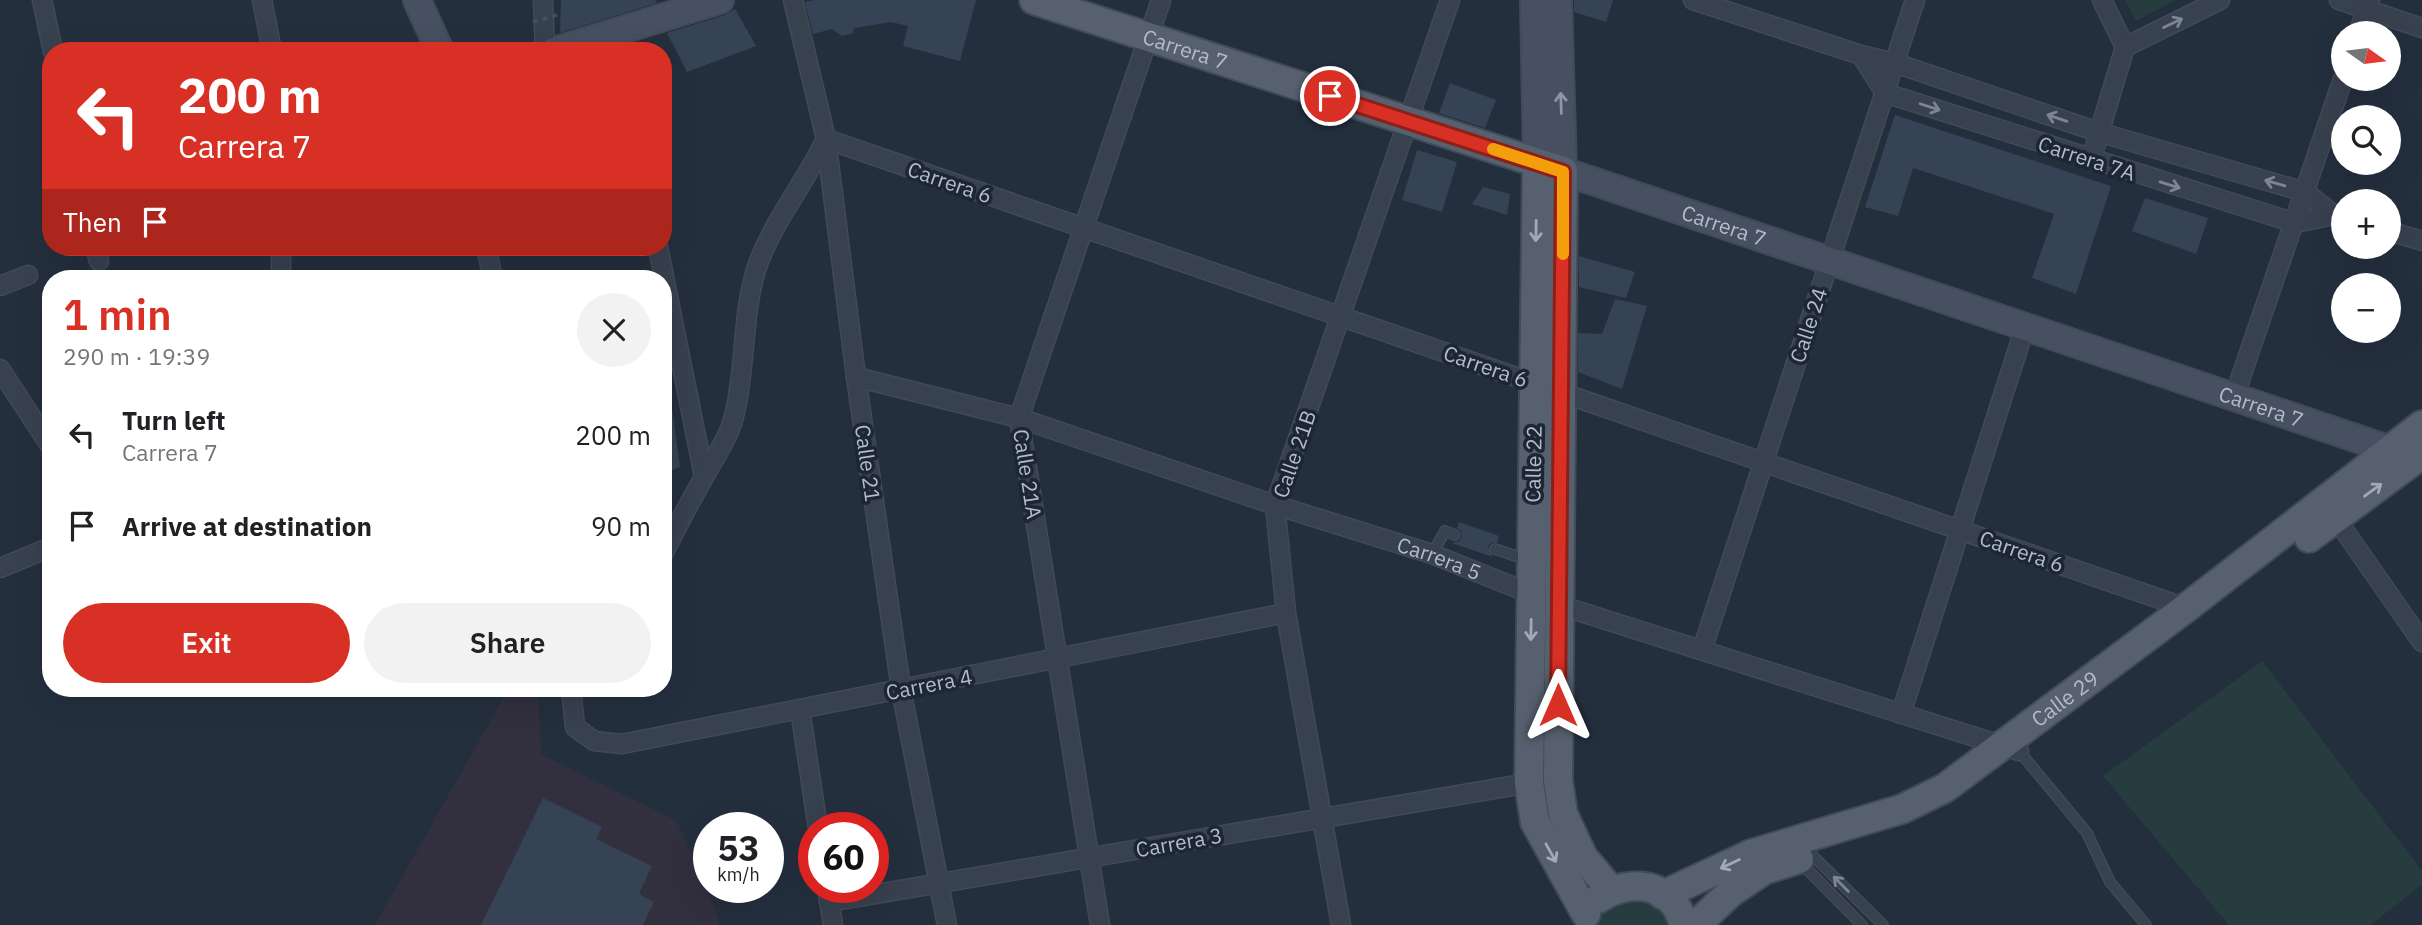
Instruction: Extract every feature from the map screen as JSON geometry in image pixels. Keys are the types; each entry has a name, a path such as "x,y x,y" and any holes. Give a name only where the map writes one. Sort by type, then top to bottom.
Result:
{"main road":[{"name":"Carrera 7","path":"1034,0 1550,167"},
{"name":"Calle 22","path":"1550,167 1535,383 1529,783 1535,822 1584,919"},
{"name":"Calle 22","path":"1550,167 1561,392 1558,780 1563,814 1583,857 1611,890"},
{"name":"Calle 29","path":"2010,748 2186,608 2408,455 2422,425"},
{"name":"Calle 29","path":"1696,925 1730,893 1802,848 1902,809 1945,788 2010,748 2330,510"},
{"name":"Calle 29","path":"1663,895 1751,854 1802,848"},
{"path":"1584,919 1597,900 1611,890 1629,885 1647,887 1663,895 1675,905 1684,925"}],"street":[{"path":"42,0 51,42"},
{"path":"262,0 270,42"},
{"path":"417,0 436,42"},
{"path":"543,0 545,42"},
{"path":"617,42 720,0"},
{"name":"Calle 21","path":"793,0 826,139 856,377 901,689 947,925"},
{"name":"Calle 21A","path":"1100,925 1019,418 1161,0"},
{"name":"Calle 21B","path":"1341,925 1286,613 1275,505 1450,0"},
{"name":"Calle 22","path":"1534,0 1550,167"},
{"name":"Calle 22","path":"1550,167 1558,0"},
{"name":"Carrera 7A","path":"1693,0 1861,55 1895,63 2098,132 2305,192 2331,211"},
{"name":"Calle 24","path":"1702,650 1915,0"},
{"path":"2091,160 2125,47 2102,0"},
{"path":"2125,47 2220,0"},
{"path":"2339,0 2368,5 2422,28"},
{"path":"1861,55 1885,93"},
{"path":"2234,397 2339,91"},
{"name":"Carrera 7A","path":"1885,93 2295,223 2331,218"},
{"path":"672,537 704,476 723,447 735,414 746,324 756,272 764,251 826,139"},
{"name":"Carrera 6","path":"826,139 2186,608"},
{"name":"Carrera 7","path":"1550,167 2408,455"},
{"path":"2401,235 2422,241"},
{"path":"0,286 28,275"},
{"path":"672,317 704,476"},
{"path":"1902,714 1958,529 2025,327"},
{"path":"0,369 42,433"},
{"name":"Carrera 5","path":"856,377 1019,418 1275,505 1432,554 1531,595 2010,748"},
{"path":"2330,510 2422,642"},
{"path":"0,568 42,551"},
{"name":"Carrera 4","path":"572,697 575,727 594,741 622,744 1286,613"},
{"path":"800,709 816,812"},
{"name":"Carrera 3","path":"889,888 940,883 1529,783"},
{"path":"829,903 833,925"}],"lane":[{"path":"1432,554 1444,531 1455,535"},
{"path":"1495,549 1532,562"},
{"path":"2010,748 2087,834 2110,883 2146,925"},
{"path":"1802,848 1862,925"},
{"path":"1802,848 1883,925"}],"path":[{"path":"533,22 560,14"}],"shaded area":[{"path":"504,697 538,697 541,754 677,821 693,858 693,903 712,903 719,925 375,925"}],"green space":[{"path":"2125,0 2176,0 2136,21"},
{"path":"2262,661 2422,871 2422,885 2370,925 2229,925 2103,776"},
{"path":"1627,896 1653,901 1673,925 1593,925 1602,909"}],"building":[{"path":"561,0 655,0 657,3 560,33"},
{"path":"976,0 960,61 903,46 908,26 891,22 854,28 853,33 842,36 832,29 813,34 805,2"},
{"path":"1574,0 1613,0 1606,22 1574,12"},
{"path":"735,9 756,46 687,72 667,33 725,15"},
{"path":"1450,83 1496,100 1485,128 1439,113"},
{"path":"1895,115 2111,186 2076,294 2032,278 2054,214 1913,168 1898,216 1865,207"},
{"path":"1417,150 1457,162 1442,212 1402,200"},
{"path":"1483,187 1510,194 1507,215 1472,204"},
{"path":"2145,198 2208,218 2196,254 2132,231"},
{"path":"1579,256 1635,272 1626,298 1579,287"},
{"path":"1615,299 1647,306 1622,389 1578,372 1578,333 1602,334"},
{"path":"672,408 680,467 672,470"},
{"path":"1459,522 1499,536 1497,542 1488,547 1493,557 1452,543 1462,537 1457,528"},
{"path":"543,798 602,827 596,839 652,866 639,894 654,902 643,925 481,925"}],"slow traffic":[{"path":"1493,149 1563,172 1563,254"}],"route":[{"path":"1330,96 1563,172 1558,705"}]}
